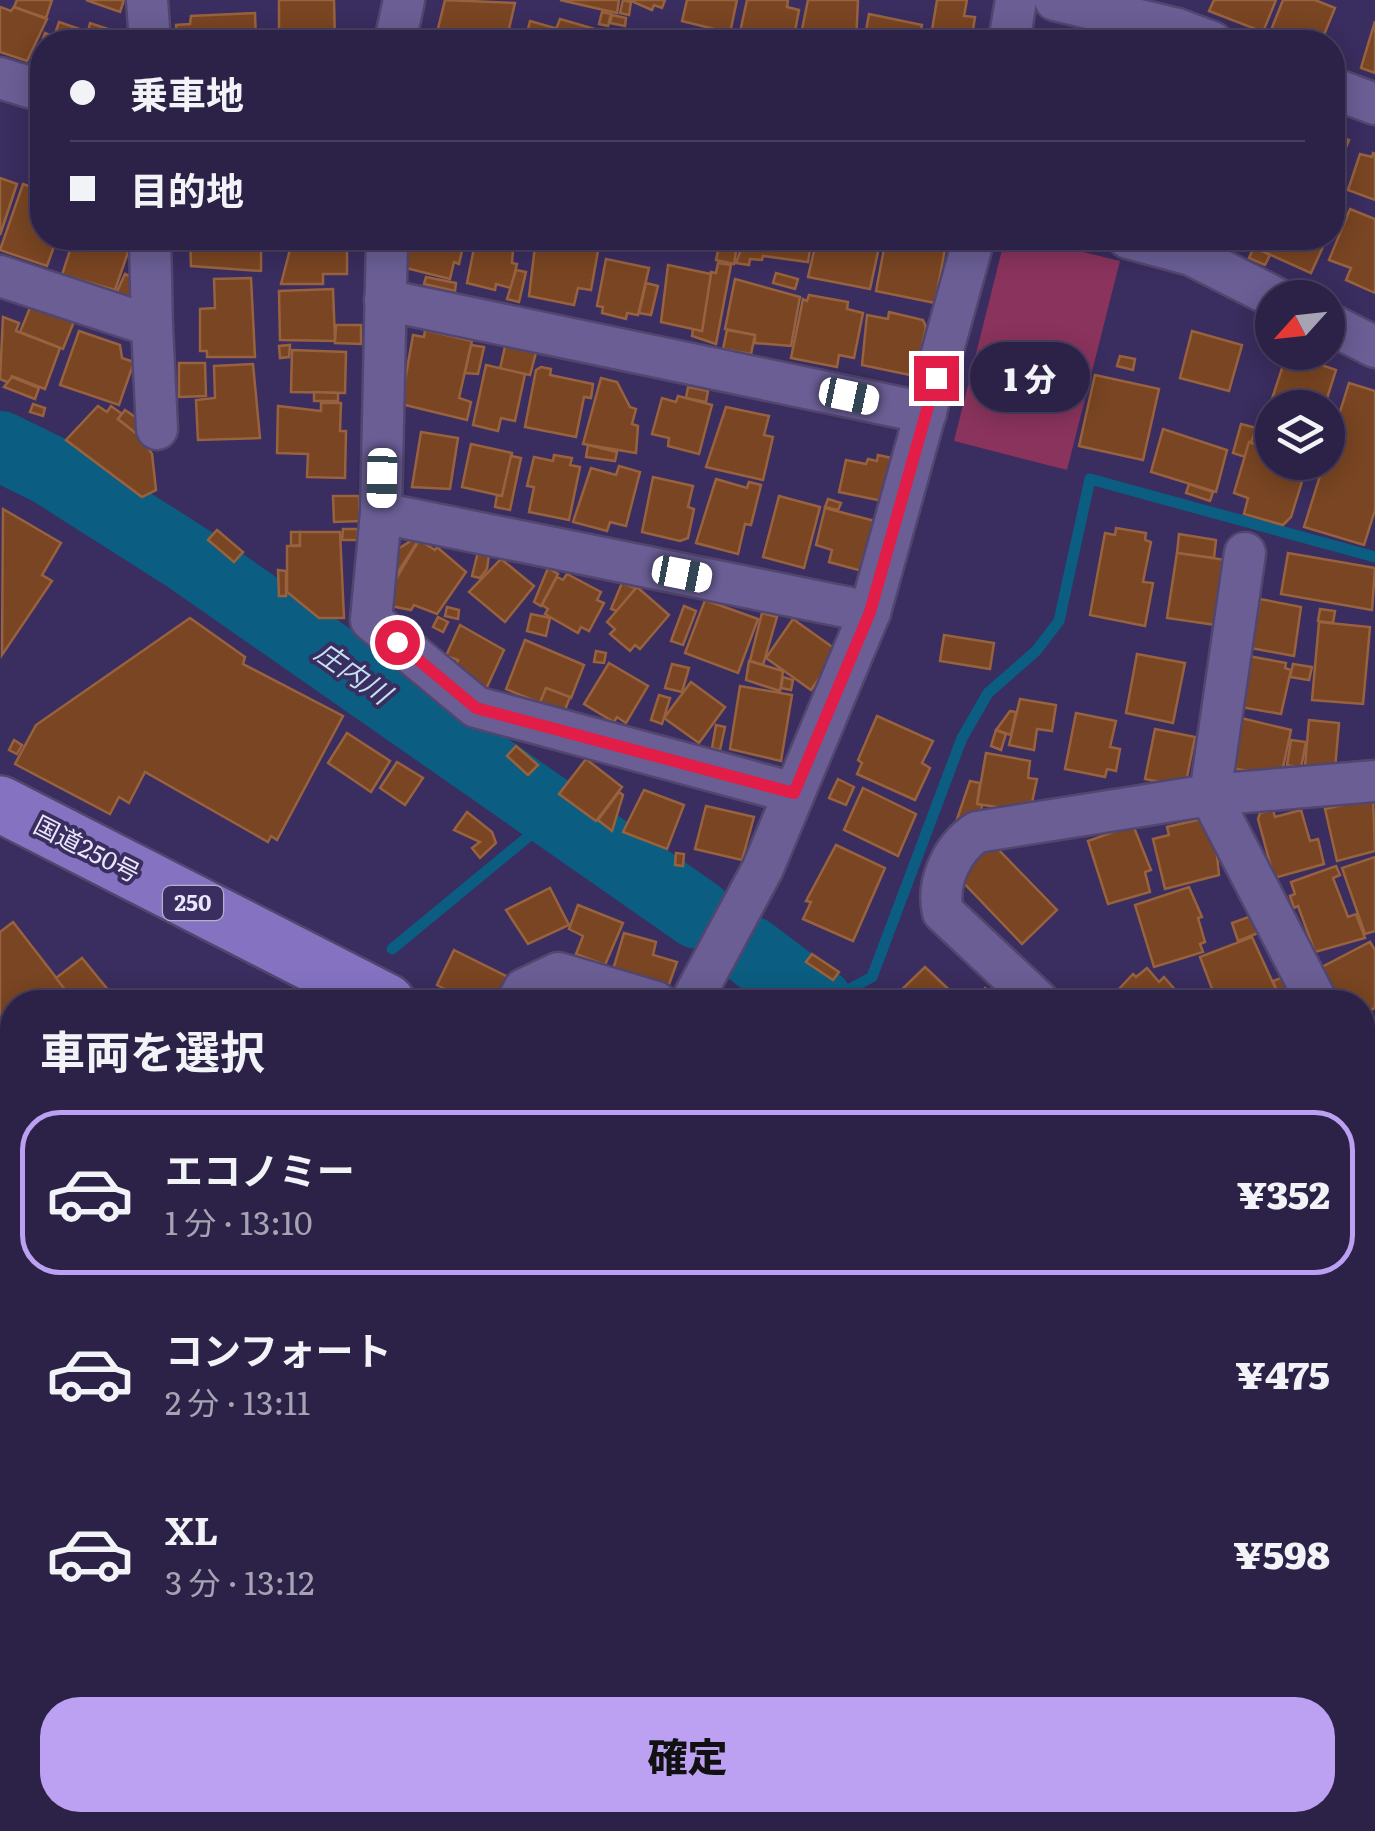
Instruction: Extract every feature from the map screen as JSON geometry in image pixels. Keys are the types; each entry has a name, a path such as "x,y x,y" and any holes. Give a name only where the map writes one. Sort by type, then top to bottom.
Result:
{"highway":[{"name":"国道250号","path":"0,804 364,990"}],"street":[{"path":"147,0 149,30"},
{"path":"398,30 404,0"},
{"path":"1011,30 1016,0"},
{"path":"1055,0 1180,30"},
{"path":"0,78 30,88"},
{"path":"1345,93 1375,104"},
{"path":"150,250 157,429"},
{"path":"387,250 382,514 371,620 476,708 794,793"},
{"path":"697,990 763,868 870,612 971,250"},
{"path":"1175,250 1191,254 1255,287"},
{"path":"0,276 152,326"},
{"path":"386,300 926,413"},
{"path":"1345,332 1375,347"},
{"path":"382,514 870,612"},
{"path":"1245,553 1210,795 1311,990"},
{"path":"1026,990 944,912 939,895 964,840 977,832 1210,795 1375,780"},
{"path":"523,990 558,973 615,990"}],"shaded area":[{"path":"1002,250 1075,250 1120,261 1067,470 954,441"}],"building":[{"path":"17,0 52,0 46,18 14,7"},
{"path":"86,0 124,0 120,12"},
{"path":"279,0 334,0 335,30 279,30"},
{"path":"445,0 515,3 509,30 438,30"},
{"path":"560,0 619,0 617,13"},
{"path":"623,0 631,2 629,15 620,13"},
{"path":"629,0 665,0 662,8 654,5 652,10"},
{"path":"687,0 737,0 731,30 682,21"},
{"path":"747,0 788,0 787,7 799,10 795,30 740,30"},
{"path":"808,0 858,0 857,30 802,30"},
{"path":"937,0 967,0 964,16 975,17 973,30 932,30"},
{"path":"1214,0 1276,0 1264,30 1209,11"},
{"path":"1283,0 1315,0 1335,8 1326,30 1271,30"},
{"path":"0,7 11,11 14,7 47,19 42,30 30,30 27,61 0,52"},
{"path":"602,12 611,14 608,26 599,24"},
{"path":"255,13 256,30 176,30 176,25 190,24 191,16"},
{"path":"869,14 922,25 921,30 866,30"},
{"path":"612,15 626,18 625,26 610,23"},
{"path":"560,19 595,29 595,30 556,30"},
{"path":"530,21 555,28 554,30 528,30"},
{"path":"1375,21 1375,73 1361,68"},
{"path":"59,22 82,30 56,30"},
{"path":"90,23 111,30 88,30"},
{"path":"1373,153 1375,200 1348,190 1360,154 1372,157"},
{"path":"0,178 17,184 0,235"},
{"path":"23,184 30,187 30,250 53,250 47,266 0,250"},
{"path":"1350,209 1375,219 1375,293 1346,280 1351,268 1329,260 1333,250 1345,250 1345,221"},
{"path":"70,250 129,250 115,290 62,275"},
{"path":"190,250 261,250 261,271 191,266"},
{"path":"290,250 347,250 347,274 323,274 323,284 281,284"},
{"path":"408,250 462,250 450,279 406,268"},
{"path":"474,250 513,250 512,263 517,264 511,288 496,284 495,290 467,283"},
{"path":"535,250 598,251 591,290 578,288 574,305 529,296"},
{"path":"718,250 736,250 734,264 716,260"},
{"path":"741,250 810,250 808,262 763,256 762,260 750,259 749,265 736,263"},
{"path":"814,250 878,250 870,289 808,277"},
{"path":"884,250 945,250 935,303 876,291"},
{"path":"1253,250 1270,255 1265,265 1249,258"},
{"path":"1262,250 1322,250 1311,273"},
{"path":"606,259 649,268 638,315 627,313 626,319 602,313 603,307 597,306"},
{"path":"718,263 731,265 716,344 692,336 693,329 702,331 711,272 716,273"},
{"path":"668,265 711,274 702,331 661,322"},
{"path":"516,270 526,272 519,302 507,299"},
{"path":"776,273 798,279 795,289 773,283"},
{"path":"125,274 144,283 134,305 115,296"},
{"path":"426,277 456,283 455,291 424,284"},
{"path":"251,278 255,357 207,357 207,351 200,351 200,309 215,308 214,279"},
{"path":"735,279 800,297 791,346 755,343 755,335 725,329"},
{"path":"646,283 658,286 651,315 639,313"},
{"path":"333,289 335,341 280,340 279,291"},
{"path":"809,295 848,302 847,309 863,313 854,358 839,355 837,367 791,358 803,299 807,301"},
{"path":"32,303 75,319 63,349 20,332"},
{"path":"889,312 923,320 926,327 919,361 913,360 910,375 862,365 867,315 888,319"},
{"path":"3,317 19,323 16,331 60,348 45,389 12,376 9,383 0,379"},
{"path":"336,325 361,325 361,344 335,343"},
{"path":"425,330 472,341 459,398 471,402 467,420 401,404 413,335 424,337"},
{"path":"727,330 755,335 751,354 723,349"},
{"path":"79,331 120,345 122,358 134,362 119,405 60,385"},
{"path":"1192,331 1242,345 1229,391 1180,378"},
{"path":"506,342 537,349 530,375 500,369"},
{"path":"290,345 289,357 280,358 279,346"},
{"path":"471,345 484,347 478,374 465,373"},
{"path":"292,350 346,352 345,393 291,392"},
{"path":"1120,356 1135,359 1133,370 1117,366"},
{"path":"179,363 205,363 206,396 179,397"},
{"path":"253,364 260,438 198,440 196,400 215,398 214,366"},
{"path":"486,365 525,374 515,421 501,418 498,431 473,425"},
{"path":"551,369 550,375 593,384 591,398 584,397 576,437 525,427 536,370"},
{"path":"1281,370 1336,370 1330,390 1275,390"},
{"path":"1095,375 1159,389 1143,460 1079,446"},
{"path":"12,377 39,388 35,399 4,387"},
{"path":"601,378 617,382 630,407 636,409 632,424 638,426 636,453 583,444"},
{"path":"1349,383 1375,391 1375,510 1364,545 1304,527 1319,480 1345,480 1345,396"},
{"path":"688,387 708,391 706,402 686,398"},
{"path":"314,392 338,393 338,401 314,401"},
{"path":"678,396 712,405 699,454 668,446 669,438 652,434 662,398 676,402"},
{"path":"321,403 341,403 340,431 346,431 345,478 307,477 308,454 277,453 278,406 321,411"},
{"path":"33,404 45,408 43,416 30,412"},
{"path":"98,406 107,412 111,406 122,414 118,419 142,438 152,454 156,490 142,497 66,440"},
{"path":"726,407 769,416 764,435 773,437 763,480 706,467"},
{"path":"125,410 150,427 142,438 118,419"},
{"path":"1241,424 1255,428 1245,457 1233,453"},
{"path":"1163,429 1227,450 1216,492 1151,472"},
{"path":"421,432 458,438 450,489 412,487"},
{"path":"1249,442 1255,444 1255,480 1302,480 1291,517 1283,525 1244,514 1248,498 1234,493"},
{"path":"471,444 512,453 502,496 462,487"},
{"path":"588,445 617,452 615,461 586,457"},
{"path":"554,455 572,458 570,465 580,467 569,520 529,512 534,487 527,486 534,457 553,461"},
{"path":"878,455 901,460 892,503 839,492 846,460 866,464 868,459 877,461"},
{"path":"511,456 521,458 510,510 495,507 497,495 502,496"},
{"path":"619,466 640,472 626,526 610,522 607,531 573,522 591,468 616,475"},
{"path":"653,477 693,486 688,507 694,509 688,538 680,541 642,532"},
{"path":"716,479 747,488 749,482 761,485 751,525 745,524 738,554 696,543"},
{"path":"1189,484 1213,492 1210,501 1186,493"},
{"path":"333,496 359,496 360,521 334,522"},
{"path":"779,496 820,507 804,568 763,557"},
{"path":"828,499 841,503 838,510 825,507"},
{"path":"825,508 890,525 877,575 829,562 832,550 816,545"},
{"path":"3,509 61,543 42,575 52,581 2,655"},
{"path":"1116,528 1146,533 1145,540 1151,542 1143,582 1153,583 1145,626 1090,615 1105,533 1115,535"},
{"path":"343,529 358,529 357,540 342,540"},
{"path":"217,530 243,552 234,562 208,540"},
{"path":"291,532 300,532 300,545 291,546"},
{"path":"300,532 340,532 344,618 319,618 287,592 287,546 300,546"},
{"path":"1179,534 1216,540 1214,558 1177,553"},
{"path":"414,539 418,541 391,583 393,552"},
{"path":"419,540 435,550 437,547 466,572 437,614 414,605 411,610 381,604"},
{"path":"478,552 489,555 487,569 480,578 472,576"},
{"path":"1177,553 1226,560 1216,625 1167,618"},
{"path":"1288,553 1375,568 1372,610 1281,594"},
{"path":"501,559 534,586 505,622 469,592"},
{"path":"548,568 558,574 541,606 534,602"},
{"path":"278,570 286,571 286,596 279,596"},
{"path":"567,574 601,592 597,600 604,603 589,631 581,627 578,633 545,614 548,609 542,605 557,577 563,580"},
{"path":"622,583 636,588 617,611 611,609"},
{"path":"637,587 669,615 640,649 635,645 630,651 610,634 615,629 607,622"},
{"path":"1260,599 1301,607 1294,656 1251,648"},
{"path":"705,600 758,619 738,673 685,653"},
{"path":"684,606 696,611 683,645 671,641"},
{"path":"447,607 459,610 458,619 445,616"},
{"path":"1320,609 1335,611 1333,623 1318,621"},
{"path":"762,613 777,617 763,665 750,661"},
{"path":"531,614 550,618 546,636 527,631"},
{"path":"438,617 448,622 443,632 433,627"},
{"path":"190,618 245,657 243,664 343,716 277,840 271,836 268,842 145,772 129,803 119,797 110,814 15,764 36,725"},
{"path":"793,619 838,651 811,690 766,658"},
{"path":"1319,622 1370,627 1363,704 1312,700"},
{"path":"460,625 504,650 486,689 453,672 458,660 446,656"},
{"path":"944,635 994,643 990,669 940,661"},
{"path":"525,640 584,665 571,698 546,688 540,703 506,689"},
{"path":"596,651 606,653 604,663 594,662"},
{"path":"1137,654 1185,663 1173,723 1126,713"},
{"path":"1243,655 1286,663 1285,668 1291,670 1281,714 1235,706"},
{"path":"749,661 783,671 780,691 746,680"},
{"path":"609,663 648,686 626,723 617,717 614,722 584,704"},
{"path":"672,664 689,668 682,692 665,688"},
{"path":"1293,664 1312,667 1309,680 1290,677"},
{"path":"783,677 793,680 791,690 781,688"},
{"path":"691,682 725,707 699,743 664,718"},
{"path":"740,686 792,695 781,761 730,749"},
{"path":"546,688 570,697 563,715 539,705"},
{"path":"659,695 670,698 662,724 651,720"},
{"path":"1020,699 1056,705 1052,731 1037,729 1034,750 1009,745"},
{"path":"1010,711 1016,712 1011,735 996,730"},
{"path":"1076,713 1116,721 1110,747 1120,749 1116,771 1107,769 1105,777 1065,769"},
{"path":"877,716 933,741 922,763 930,768 915,800 857,774 862,763 858,760"},
{"path":"1237,717 1291,730 1282,772 1275,776 1227,767"},
{"path":"1309,720 1339,723 1335,769 1305,766"},
{"path":"716,725 725,727 720,750 712,748"},
{"path":"1155,729 1195,737 1185,787 1145,779"},
{"path":"996,730 1006,734 1001,750 991,746"},
{"path":"347,733 390,761 371,792 328,763"},
{"path":"14,740 22,745 17,754 9,750"},
{"path":"1291,740 1306,742 1301,768 1287,765"},
{"path":"516,746 538,765 528,775 507,756"},
{"path":"986,753 1030,761 1028,778 1037,779 1030,812 977,804"},
{"path":"586,759 622,787 596,821 559,794"},
{"path":"397,762 423,778 405,805 380,788"},
{"path":"838,779 854,787 846,805 829,798"},
{"path":"970,781 980,783 980,819 956,822"},
{"path":"863,788 916,814 898,856 844,830"},
{"path":"644,790 684,805 667,849 623,832"},
{"path":"619,792 623,795 612,831 598,820"},
{"path":"1373,798 1375,851 1337,861 1325,809"},
{"path":"706,806 754,817 742,860 695,849"},
{"path":"1273,810 1275,817 1301,810 1310,841 1318,839 1324,864 1274,878 1258,819 1260,813"},
{"path":"467,812 492,832 496,843 480,858 472,848 480,842 454,830"},
{"path":"1206,818 1216,845 1219,875 1165,889 1153,839 1169,835 1167,827"},
{"path":"1133,825 1151,870 1145,872 1150,892 1108,904 1088,841"},
{"path":"993,844 1057,910 1022,944 958,877"},
{"path":"836,845 885,868 853,941 803,919 811,902 806,901"},
{"path":"676,853 684,854 683,866 675,865"},
{"path":"1375,857 1375,931 1365,934 1342,868"},
{"path":"1336,866 1340,875 1333,878 1348,917 1356,914 1365,938 1315,952 1298,906 1294,908 1291,882"},
{"path":"1189,887 1202,917 1198,918 1205,942 1200,944 1203,952 1154,967 1135,905"},
{"path":"550,888 569,925 528,944 506,910"},
{"path":"578,905 623,923 605,965 576,954 583,936 569,929"},
{"path":"1262,912 1268,929 1238,941 1232,923"},
{"path":"13,922 66,990 0,990 0,932"},
{"path":"624,933 656,942 653,955 677,962 667,990 612,973"},
{"path":"1252,937 1276,990 1212,990 1200,957"},
{"path":"1370,942 1375,950 1375,990 1332,990 1320,968"},
{"path":"454,950 512,979 507,990 447,990 437,985"},
{"path":"812,954 839,972 833,980 806,962"},
{"path":"82,958 108,990 66,990 56,978"},
{"path":"925,967 949,990 901,990"},
{"path":"1147,968 1159,982 1164,977 1175,990 1118,990 1133,974 1136,977"},
{"path":"1294,973 1300,987 1277,990 1273,981"}],"waterway":[{"name":"庄内川","path":"0,446 49,470 189,559 698,914"},
{"path":"848,990 872,977 962,738 988,693 1036,651 1059,621 1090,479 1375,557"},
{"path":"392,949 557,813"},
{"name":"庄内川","path":"750,951 802,990"}],"route":[{"path":"397,642 476,708 794,793 870,612 936,378"}]}
